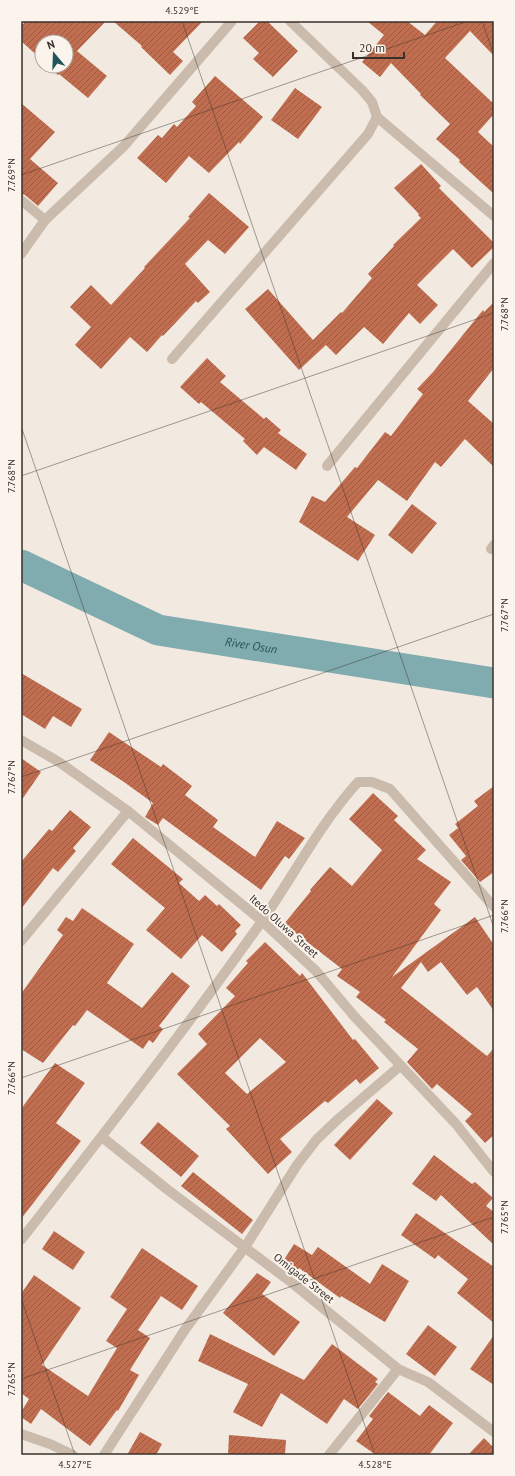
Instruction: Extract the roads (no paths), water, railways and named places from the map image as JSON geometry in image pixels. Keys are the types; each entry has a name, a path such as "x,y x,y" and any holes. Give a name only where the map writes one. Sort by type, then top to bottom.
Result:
{"street":[{"path":"21,254 45,220 124,146 232,21"},
{"path":"290,21 362,90 372,102 377,117 494,216"},
{"path":"172,359 368,134 377,117"},
{"path":"21,200 45,220"},
{"path":"327,466 494,262"},
{"name":"Itedo Oluwa Street","path":"21,740 59,762 128,811 262,921 316,971 354,1016 456,1124 494,1172"},
{"path":"21,1240 102,1137 262,921 332,814 358,782 372,782 390,789 494,907"},
{"path":"21,941 128,811"},
{"path":"104,1455 184,1331 245,1247 296,1165 317,1139 400,1066"},
{"name":"Omigade Street","path":"102,1137 168,1190 297,1287 398,1369 428,1382 494,1432"},
{"path":"329,1455 398,1369"},
{"path":"21,1434 50,1444 73,1455"}],"waterway":[{"name":"River Osun","path":"21,565 158,630 494,683"}]}
